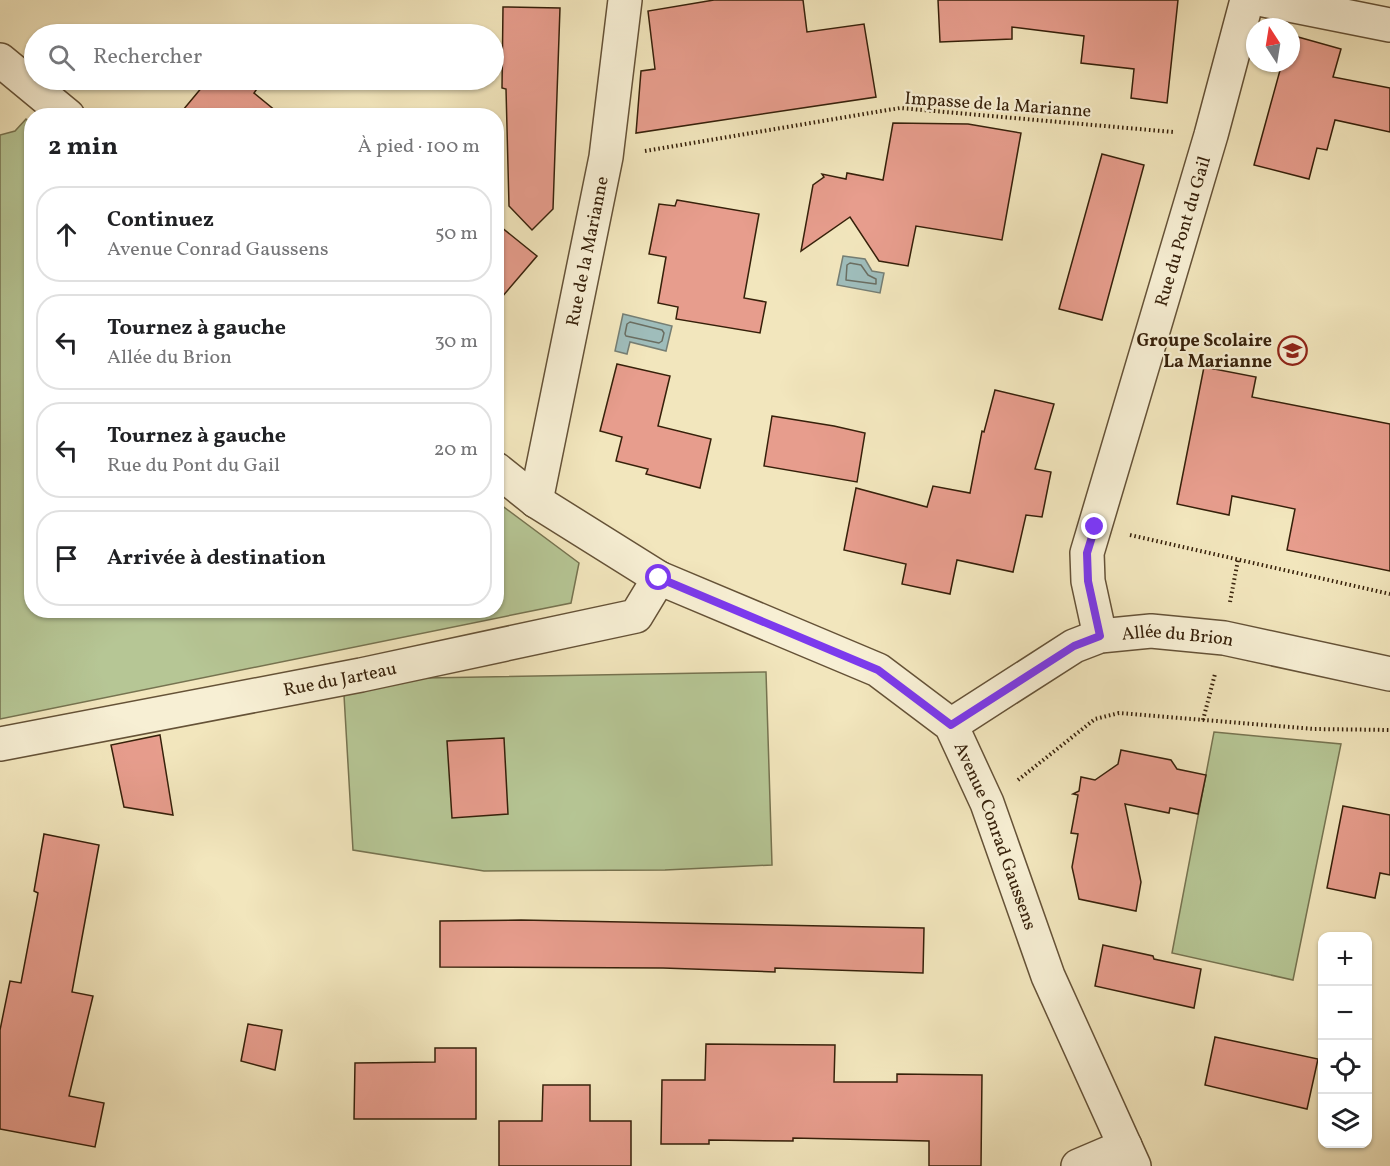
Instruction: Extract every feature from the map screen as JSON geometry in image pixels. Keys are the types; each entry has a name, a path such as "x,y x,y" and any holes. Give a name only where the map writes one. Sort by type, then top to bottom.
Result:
{"street":[{"name":"Rue de la Marianne","path":"536,501 606,158 625,0"},
{"name":"Rue du Pont du Gail","path":"1100,636 1088,581 1087,553 1211,135 1247,0"},
{"path":"1264,0 1390,25"},
{"path":"0,60 24,80"},
{"path":"36,90 58,108"},
{"name":"Avenue Conrad Gaussens","path":"504,475 536,501 659,578 878,670 951,725 987,803 1048,976 1130,1156"},
{"name":"Rue du Jarteau","path":"0,744 361,675 636,616 659,578"},
{"name":"Allée du Brion","path":"951,725 1074,646 1100,636 1151,632 1224,638 1390,674"},
{"path":"1078,1166 1130,1156"}],"path":[{"name":"Impasse de la Marianne","path":"606,158 900,108 1211,135"},
{"path":"1095,527 1390,594"},
{"path":"987,803 1095,719 1119,712 1314,729 1390,730"}],"green space":[{"path":"24,121 24,618 497,618 0,719 0,135 15,131"},
{"path":"504,507 579,563 571,603 504,617"},
{"path":"766,672 772,865 665,870 484,871 353,850 344,695 425,678"},
{"path":"1214,732 1341,744 1293,980 1172,953"}],"water":[{"path":"843,256 865,259 872,271 884,273 880,293 837,285"},
{"path":"623,314 672,326 666,351 630,342 627,354 615,351"}],"building":[{"path":"714,0 803,0 807,32 864,24 876,97 636,133 641,71 655,69 648,11"},
{"path":"938,0 1178,0 1167,103 1131,98 1134,69 1081,63 1084,36 1012,27 1012,39 940,42"},
{"path":"503,7 560,8 553,209 532,230 509,206"},
{"path":"1300,38 1341,49 1333,77 1390,88 1390,132 1335,120 1327,150 1317,148 1309,179 1254,165 1280,72 1300,72"},
{"path":"200,90 256,90 254,93 272,108 185,108"},
{"path":"893,123 968,124 1021,133 1002,240 916,226 908,266 879,261 850,217 801,251 813,185 824,177 822,174 846,179 847,173 883,180"},
{"path":"1102,154 1144,165 1102,320 1059,309"},
{"path":"677,200 759,214 744,298 766,302 760,333 676,319 678,307 658,303 666,257 649,254 659,204 675,206"},
{"path":"504,229 537,256 504,295"},
{"path":"617,364 670,376 658,426 711,439 700,488 646,474 648,469 616,461 622,437 600,431"},
{"path":"1204,367 1256,377 1252,397 1390,424 1390,571 1287,550 1295,509 1232,496 1229,515 1177,504"},
{"path":"995,390 1054,404 1035,469 1051,472 1042,517 1026,515 1013,572 957,560 950,594 902,584 906,564 844,550 856,488 927,507 933,486 970,493 982,431 984,432"},
{"path":"772,416 865,433 857,482 764,466"},
{"path":"160,735 173,815 124,807 111,745"},
{"path":"504,738 508,814 452,818 447,741"},
{"path":"1121,750 1171,760 1177,769 1206,775 1198,814 1170,808 1169,813 1125,804 1141,882 1136,911 1079,899 1072,867 1078,834 1071,833 1078,795 1073,794 1079,791 1081,777 1095,780 1118,764"},
{"path":"1343,806 1390,815 1390,875 1380,873 1375,898 1327,888"},
{"path":"44,834 99,845 72,992 93,996 69,1096 104,1103 95,1147 0,1129 0,1030 10,981 21,983 38,893 34,891"},
{"path":"521,920 924,928 923,973 775,968 775,972 663,968 440,967 440,921"},
{"path":"1103,945 1201,969 1194,1008 1095,986"},
{"path":"248,1024 282,1030 275,1070 241,1061"},
{"path":"1215,1037 1318,1059 1307,1109 1205,1085"},
{"path":"706,1044 835,1045 834,1082 897,1082 897,1074 982,1075 981,1166 929,1166 929,1141 793,1138 793,1141 709,1140 709,1144 661,1144 662,1080 705,1080"},
{"path":"435,1048 476,1048 476,1119 354,1119 355,1063 435,1062"},
{"path":"543,1085 590,1085 590,1121 631,1121 631,1166 499,1166 499,1121 542,1121"}],"place":[{"name":"Groupe Scolaire La Marianne","path":"1293,350"}],"route":[{"path":"659,578 878,670 951,725 1074,646 1100,636 1088,581 1087,553 1095,527"}]}
